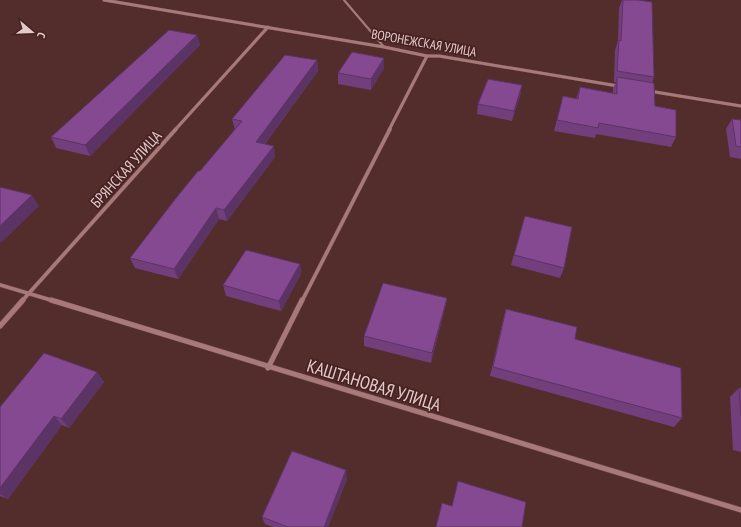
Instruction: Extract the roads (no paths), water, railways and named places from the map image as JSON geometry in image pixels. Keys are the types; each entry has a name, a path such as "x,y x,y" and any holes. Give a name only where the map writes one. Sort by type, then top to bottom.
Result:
{"street":[{"name":"ВОРОНЕЖСКАЯ УЛИЦА","path":"104,0 384,47 427,56 439,56 626,87"},
{"name":"БРЯНСКАЯ УЛИЦА","path":"0,326 268,27"},
{"path":"268,368 427,56"},
{"path":"641,90 741,106"},
{"name":"КАШТАНОВАЯ УЛИЦА","path":"0,285 268,368 741,510"}],"lane":[{"path":"344,0 384,47"}]}
